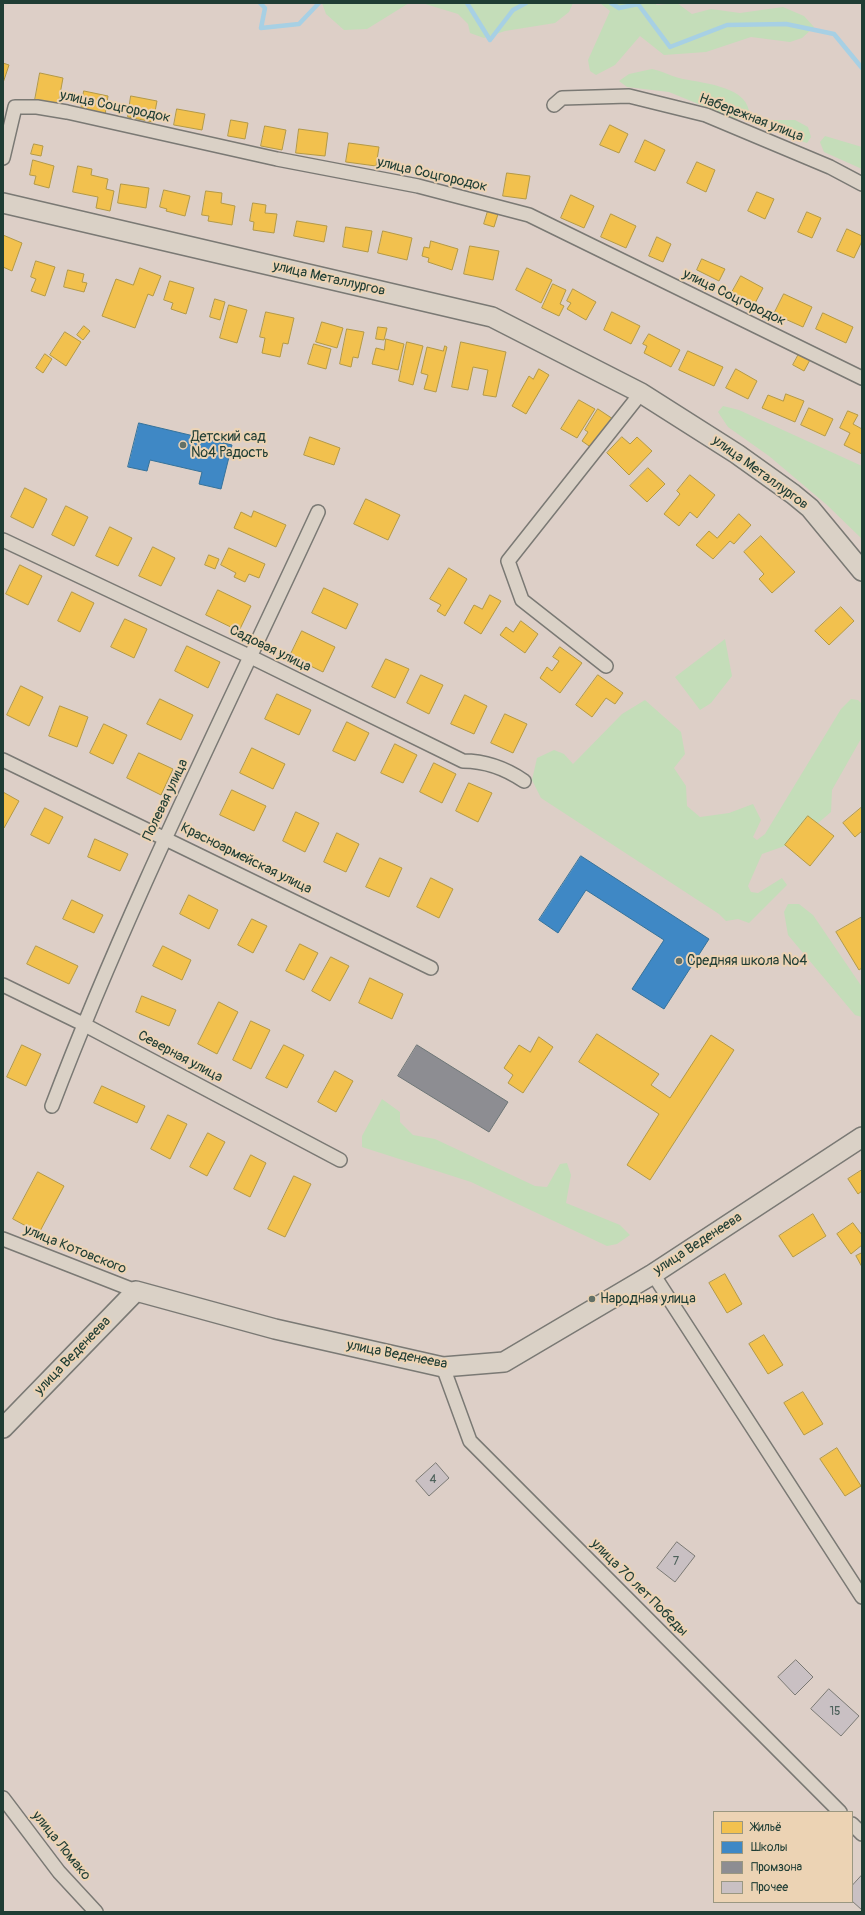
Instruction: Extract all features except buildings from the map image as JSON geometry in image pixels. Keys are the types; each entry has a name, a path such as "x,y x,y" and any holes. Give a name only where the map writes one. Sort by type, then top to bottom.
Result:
{"main road":[{"name":"улица Металлургов","path":"3,203 492,317 641,393 737,454 810,508 862,571"},
{"name":"улица Веденеева","path":"3,1428 136,1291 274,1329 443,1368 504,1362 653,1274 862,1137"}],"street":[{"name":"Набережная улица","path":"554,105 562,98 629,96 706,115 830,167 862,184"},
{"name":"улица Соцгородок","path":"3,158 15,107 37,107 67,112 277,159 418,186 529,215 862,378"},
{"path":"606,666 522,600 508,561 641,393"},
{"name":"Полевая улица","path":"52,1106 83,1024 166,838 318,512"},
{"name":"Садовая улица","path":"3,540 463,761 495,765 510,771 524,781"},
{"name":"Красноармейская улица","path":"3,760 431,968"},
{"name":"Северная улица","path":"3,985 83,1024 340,1160"},
{"name":"улица Котовского","path":"3,1239 136,1291"},
{"path":"653,1274 862,1597"},
{"name":"улица 70 лет Победы","path":"443,1368 470,1441 839,1811"},
{"name":"улица Ломако","path":"3,1798 59,1872 96,1912"},
{"path":"853,1825 862,1834"}],"green space":[{"path":"322,3 409,3 367,29 344,30 326,14"},
{"path":"422,3 573,3 569,12 555,23 505,31 484,38 470,33 468,24 458,14"},
{"path":"600,3 654,3 657,5 677,3 692,14 711,9 740,13 783,7 804,16 814,27 802,38 790,42 751,37 706,52 664,55 640,36 615,65 596,75 590,71 588,60 610,11"},
{"path":"652,69 676,77 730,90 746,102 749,111 745,117 735,119 669,92 627,87 619,81 629,74"},
{"path":"768,120 795,120 808,127 811,137 807,143 796,139 781,131"},
{"path":"825,136 862,147 862,169 824,152 820,142"},
{"path":"723,406 739,410 862,466 862,539 827,505 769,456 728,427 718,412"},
{"path":"725,639 732,676 711,703 700,710 675,677"},
{"path":"851,699 858,700 862,704 862,737 832,790 831,812 796,842 762,854 748,886 751,892 758,893 782,878 787,885 749,923 738,919 726,921 719,914 541,798 532,780 537,758 554,750 564,754 573,764 622,714 645,700 681,732 685,754 674,768 686,786 687,806 700,817 729,813 753,804 761,820 753,837 757,840 765,834 841,709"},
{"path":"788,904 799,904 813,915 862,987 862,1017 855,1015 788,935 784,912"},
{"path":"382,1099 400,1112 400,1122 413,1135 435,1139 535,1186 547,1187 560,1164 567,1163 571,1175 566,1203 620,1225 630,1235 617,1244 607,1246 471,1182 362,1147 362,1136"}],"waterway":[{"path":"260,3 265,8 261,28 299,24 319,3"},
{"path":"467,3 490,40 513,10 526,3"},
{"path":"611,3 619,8 638,4 670,47 727,25 786,24 834,34 862,68"}],"place":[{"name":"Детский сад №4 Радость","path":"183,445"},
{"name":"Средняя школа №4","path":"679,961"},
{"name":"Народная улица","path":"592,1299"}]}
